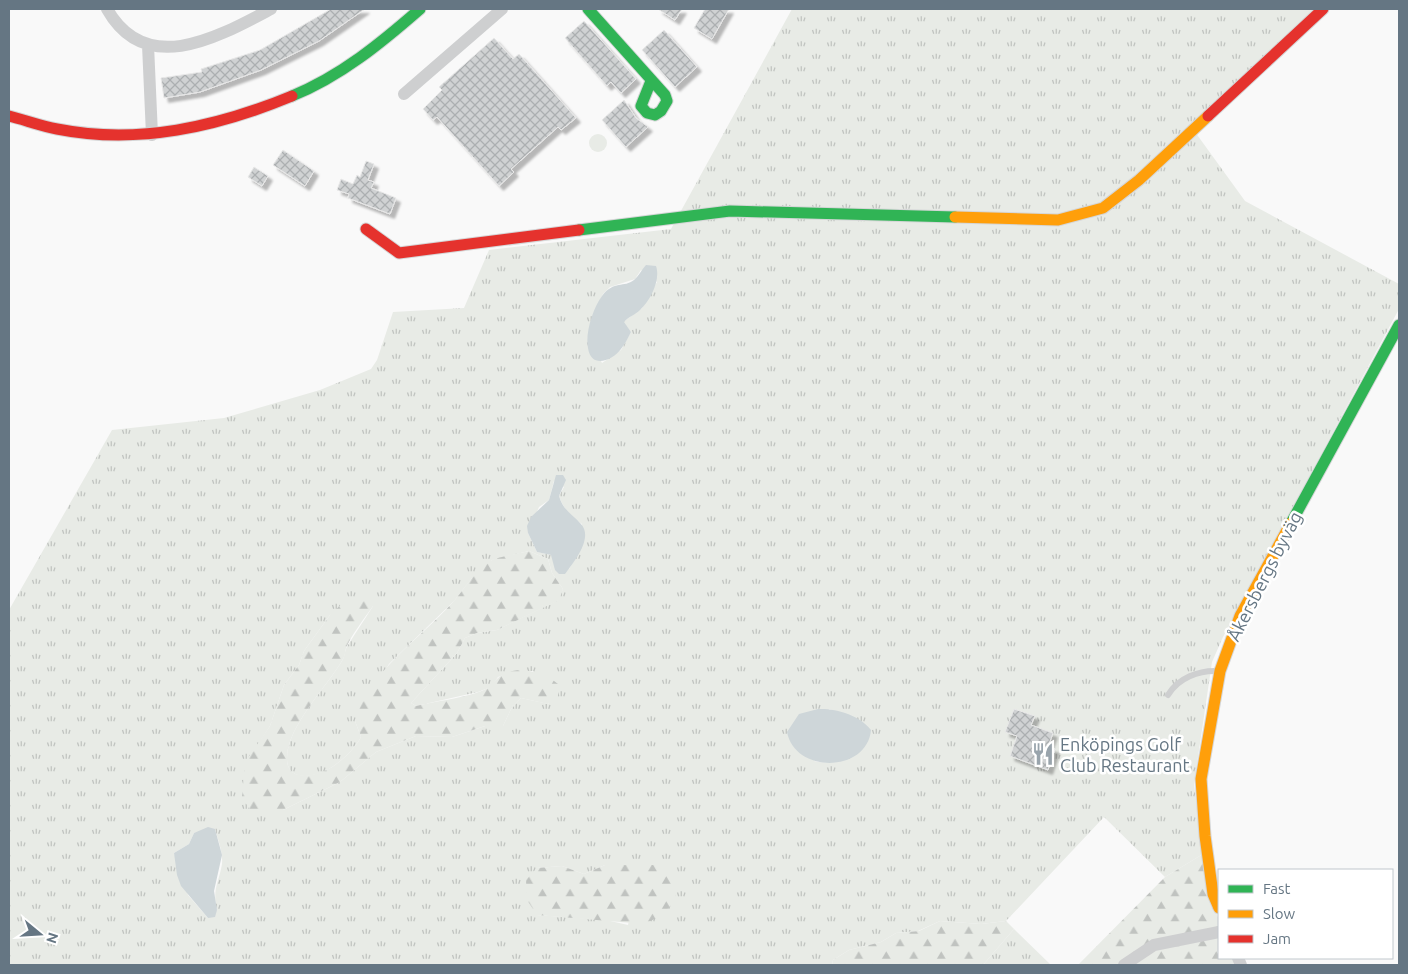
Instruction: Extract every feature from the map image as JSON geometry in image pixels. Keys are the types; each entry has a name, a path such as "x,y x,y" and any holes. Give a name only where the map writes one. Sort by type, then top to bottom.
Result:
{"street":[{"path":"107,9 121,29 148,46 160,48 176,47 198,41 271,9"},
{"path":"9,116 66,132 116,136 152,135 220,123 309,88 334,75 381,43 420,9"},
{"path":"404,94 502,9"},
{"path":"588,9 651,81"},
{"path":"366,229 399,253 730,211 1058,220 1103,208 1139,180 1323,9"},
{"path":"148,46 152,135"},
{"name":"Åkersbergs byväg","path":"1218,905 1214,894 1200,789 1220,671 1240,616 1399,325"},
{"path":"1124,965 1154,945 1218,932"}],"lane":[{"path":"1168,695 1182,679 1207,670 1220,671"}],"green space":[{"path":"792,9 1322,9 1190,125 1245,201 1399,284 1399,309 1223,637 1212,662 1194,784 1203,854 1165,877 1104,817 1006,921 981,924 940,921 918,931 896,933 881,942 849,950 833,960 832,965 9,965 9,610 112,430 224,418 320,390 371,369 377,360 393,312 464,308 489,250 671,229","holes":["641,270 657,282 642,308 623,322 631,332 621,350 602,363 588,336 593,315 603,294 610,287 635,279","554,481 564,487 559,496 568,512 582,524 580,550 569,569 551,555 537,552 528,533 539,507 549,500","529,551 548,559 552,573 563,589 558,600 497,630 477,633 465,638 457,653 411,703 416,706 478,692 491,687 498,677 514,671 533,671 549,704 521,698 511,709 503,726 485,726 452,737 416,736 376,752 340,782 283,810 259,743 270,726 284,685 299,665 304,651 330,615 373,606 347,647 343,659 300,720 293,734 287,759 289,767 299,775 314,775 329,769 353,749 361,737 355,721 389,664 454,601 472,578 492,560","829,709 850,716 855,755 835,762 814,761","215,829 221,851 222,864 216,891 217,910 208,918 188,895 174,853 189,844 194,833","605,865 640,865 628,925 606,920 537,915 537,868 562,866 584,874"]},
{"path":"598,134 604,137 607,143 604,149 598,152 592,149 589,143 592,137"},
{"path":"529,551 548,559 552,573 563,589 559,600 497,630 477,633 465,638 457,653 411,703 416,706 476,693 487,688 505,673 520,670 537,673 558,684 558,697 548,704 521,698 511,709 503,726 485,726 452,737 416,736 376,752 340,782 283,810 267,812 250,810 242,797 245,762 270,726 284,685 299,665 304,651 330,615 348,598 364,598 373,606 351,637 343,659 300,720 293,734 287,759 289,767 299,775 306,776 329,769 353,749 361,737 355,721 362,703 372,686 397,657 453,602 481,568 492,560"},
{"path":"1203,854 1209,894 1218,917 1218,959 1233,959 1236,965 1078,965 1165,877"},
{"path":"605,865 660,865 674,871 677,889 674,902 661,916 644,924 537,915 527,900 526,880 537,868 562,866 584,874"},
{"path":"940,921 981,924 1006,921 1014,929 983,965 832,965 833,960 849,950 881,942 896,933 919,931"},
{"path":"1014,929 1051,965 983,965"}],"shaded area":[{"path":"646,265 656,266 656,284 644,306 624,322 631,332 626,341 621,349 612,357 602,361 593,359 587,342 590,321 599,301 606,291 611,288 634,280"},
{"path":"556,475 563,475 566,480 559,496 565,508 581,524 585,536 581,550 565,574 559,574 555,570 551,555 537,552 528,533 527,526 531,517 549,500"},
{"path":"818,709 832,710 854,716 860,720 871,730 867,744 857,754 845,761 831,763 816,761 803,755 793,746 787,732 799,714"},
{"path":"208,827 215,829 222,855 214,891 217,910 215,917 208,918 181,886 177,875 174,853 189,844 194,833"}],"building":[{"path":"331,9 365,9 319,41 261,70 200,92 164,98 161,78 202,72 201,69 260,50"},
{"path":"658,9 682,9 675,20"},
{"path":"705,9 729,9 712,39 694,28"},
{"path":"584,21 636,79 621,93 611,82 607,86 565,38"},
{"path":"664,30 697,67 675,87 642,50"},
{"path":"494,38 513,59 519,54 576,118 561,130 558,127 511,169 514,172 499,186 437,117 433,120 423,109 442,90 439,87"},
{"path":"624,100 636,118 648,127 626,147 602,120"},
{"path":"283,150 314,171 305,186 273,165"},
{"path":"366,161 374,164 368,180 374,182 371,188 396,198 390,214 348,198 349,194 337,190 341,179 353,184 357,175 360,177"},
{"path":"254,167 268,176 262,186 248,177"},
{"path":"1014,709 1035,716 1031,725 1053,733 1048,747 1055,749 1048,770 1010,756 1017,736 1005,732"}],"traffic: fast":[{"path":"292,96 344,69 420,9"},
{"path":"588,9 665,95 667,101 661,111 655,115 647,113 641,106 651,81"},
{"path":"579,230 730,211 955,217"},
{"path":"1291,523 1399,325"}],"traffic: slow":[{"path":"955,217 1058,220 1103,208 1139,180 1208,116"},
{"path":"1218,906 1213,894 1205,836 1201,779 1220,671 1240,616 1291,523"}],"traffic: jam":[{"path":"1208,116 1323,9"},
{"path":"9,116 51,128 87,133 147,134 206,124 264,107 292,96"},
{"path":"366,229 399,253 579,230"}],"place":[{"name":"Enköpings Golf Club Restaurant","path":"1043,754"}]}
